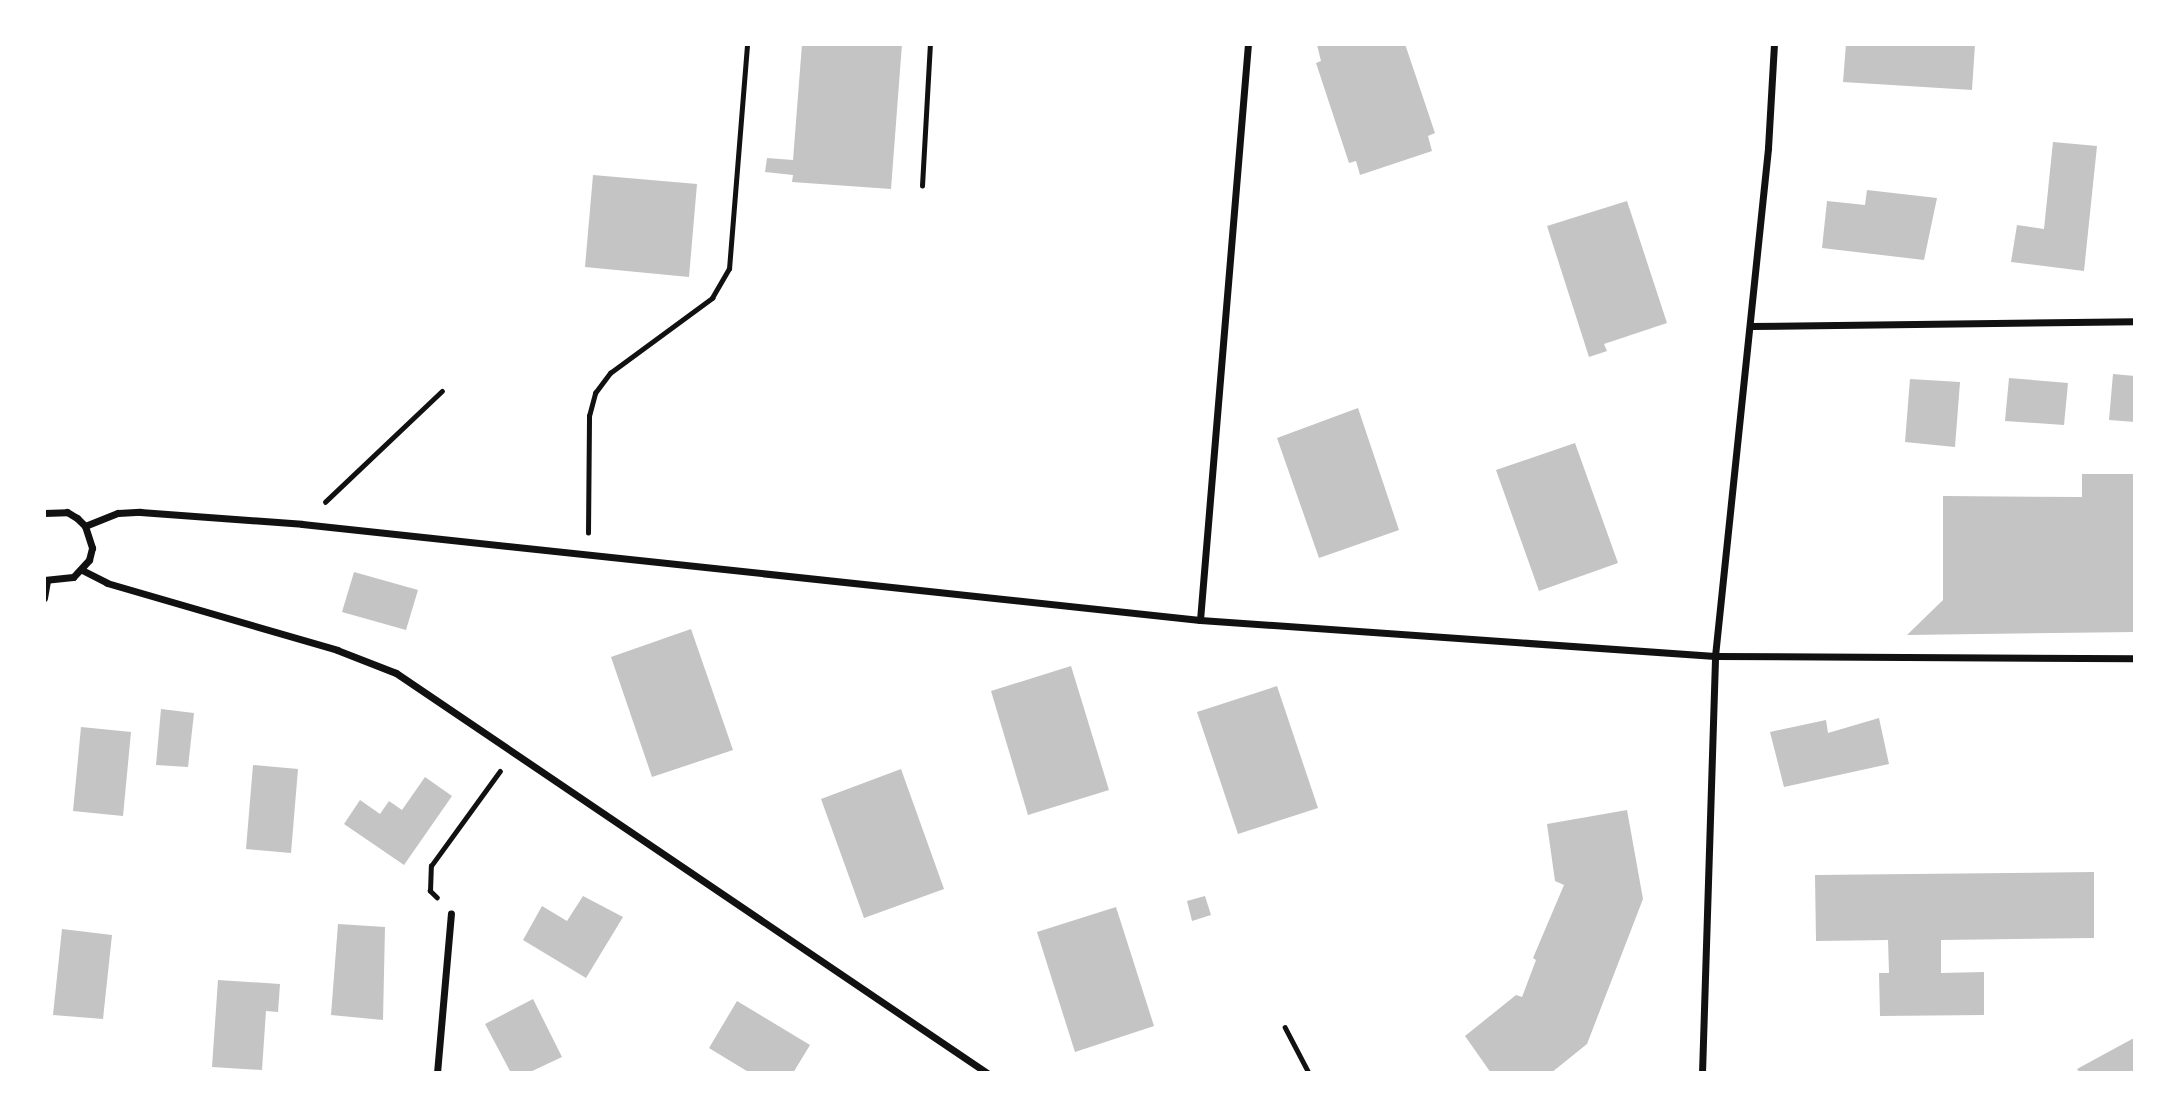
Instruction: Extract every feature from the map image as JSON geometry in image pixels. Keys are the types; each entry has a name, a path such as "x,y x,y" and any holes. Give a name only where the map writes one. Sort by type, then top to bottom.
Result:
{"street":[{"path":"1200,620 1248,44"},
{"path":"1702,1073 1715,656 1749,326 1774,44"},
{"path":"1749,326 2135,321"},
{"path":"44,513 67,512 85,526 92,548 82,570 62,581 45,580 44,598"},
{"path":"85,526 118,513 302,524 1200,620 1715,656 2135,658"},
{"path":"82,570 107,583 369,660 396,673 987,1073"},
{"path":"437,1073 451,914"}],"path":[{"path":"585,554 590,524 589,416 596,393 610,373 712,298 729,269 747,44"},
{"path":"922,186 930,44"},
{"path":"302,524 442,391"},
{"path":"451,914 430,891 431,866 513,753"},
{"path":"1285,1027 1309,1073"}],"building":[{"path":"802,44 902,44 891,189 792,182 793,175 765,172 767,158 793,160"},
{"path":"1405,44 1435,133 1428,136 1432,151 1360,175 1356,161 1349,163 1316,63 1321,61 1317,45"},
{"path":"1846,44 1975,44 1972,90 1843,82"},
{"path":"2053,142 2097,146 2084,271 2011,262 2017,225 2044,229"},
{"path":"593,175 697,184 689,277 585,267"},
{"path":"1867,190 1937,198 1924,260 1822,248 1827,201 1865,205"},
{"path":"1627,201 1667,323 1604,344 1607,351 1589,357 1547,226"},
{"path":"2113,374 2135,376 2135,422 2109,420"},
{"path":"2009,378 2068,383 2064,425 2005,421"},
{"path":"1910,379 1960,382 1955,447 1905,442"},
{"path":"1358,408 1399,530 1319,558 1277,438"},
{"path":"1575,443 1618,563 1539,591 1496,470"},
{"path":"2082,474 2135,474 2135,632 1907,635 1943,600 1943,496 2082,497"},
{"path":"354,572 418,590 406,630 342,612"},
{"path":"691,629 733,750 652,777 611,657"},
{"path":"1071,666 1109,790 1028,815 991,691"},
{"path":"1277,686 1318,808 1238,834 1197,712"},
{"path":"161,709 194,713 188,767 156,765"},
{"path":"1879,718 1889,764 1784,787 1770,732 1826,720 1828,733"},
{"path":"81,727 131,732 123,816 73,811"},
{"path":"253,765 298,769 291,853 246,849"},
{"path":"901,769 944,889 864,918 821,799"},
{"path":"425,777 452,796 404,865 344,824 360,800 380,814 389,801 402,810"},
{"path":"1627,810 1643,899 1587,1044 1551,1073 1491,1073 1465,1036 1516,995 1522,997 1536,960 1533,958 1564,885 1555,881 1547,824"},
{"path":"2094,872 2094,938 1941,940 1941,973 1984,972 1984,1015 1880,1016 1879,973 1889,973 1888,940 1816,941 1815,875"},
{"path":"583,896 623,917 586,978 523,940 542,906 567,921"},
{"path":"1205,896 1211,915 1192,921 1187,901"},
{"path":"1116,907 1154,1026 1075,1052 1037,932"},
{"path":"338,924 385,927 383,1020 331,1015"},
{"path":"62,929 112,935 103,1019 53,1015"},
{"path":"218,980 280,984 278,1012 266,1011 262,1070 212,1067"},
{"path":"533,999 562,1057 528,1073 511,1073 485,1024"},
{"path":"737,1001 810,1045 793,1073 750,1073 709,1048"},
{"path":"2134,1038 2135,1073 2080,1073 2077,1069"}]}
